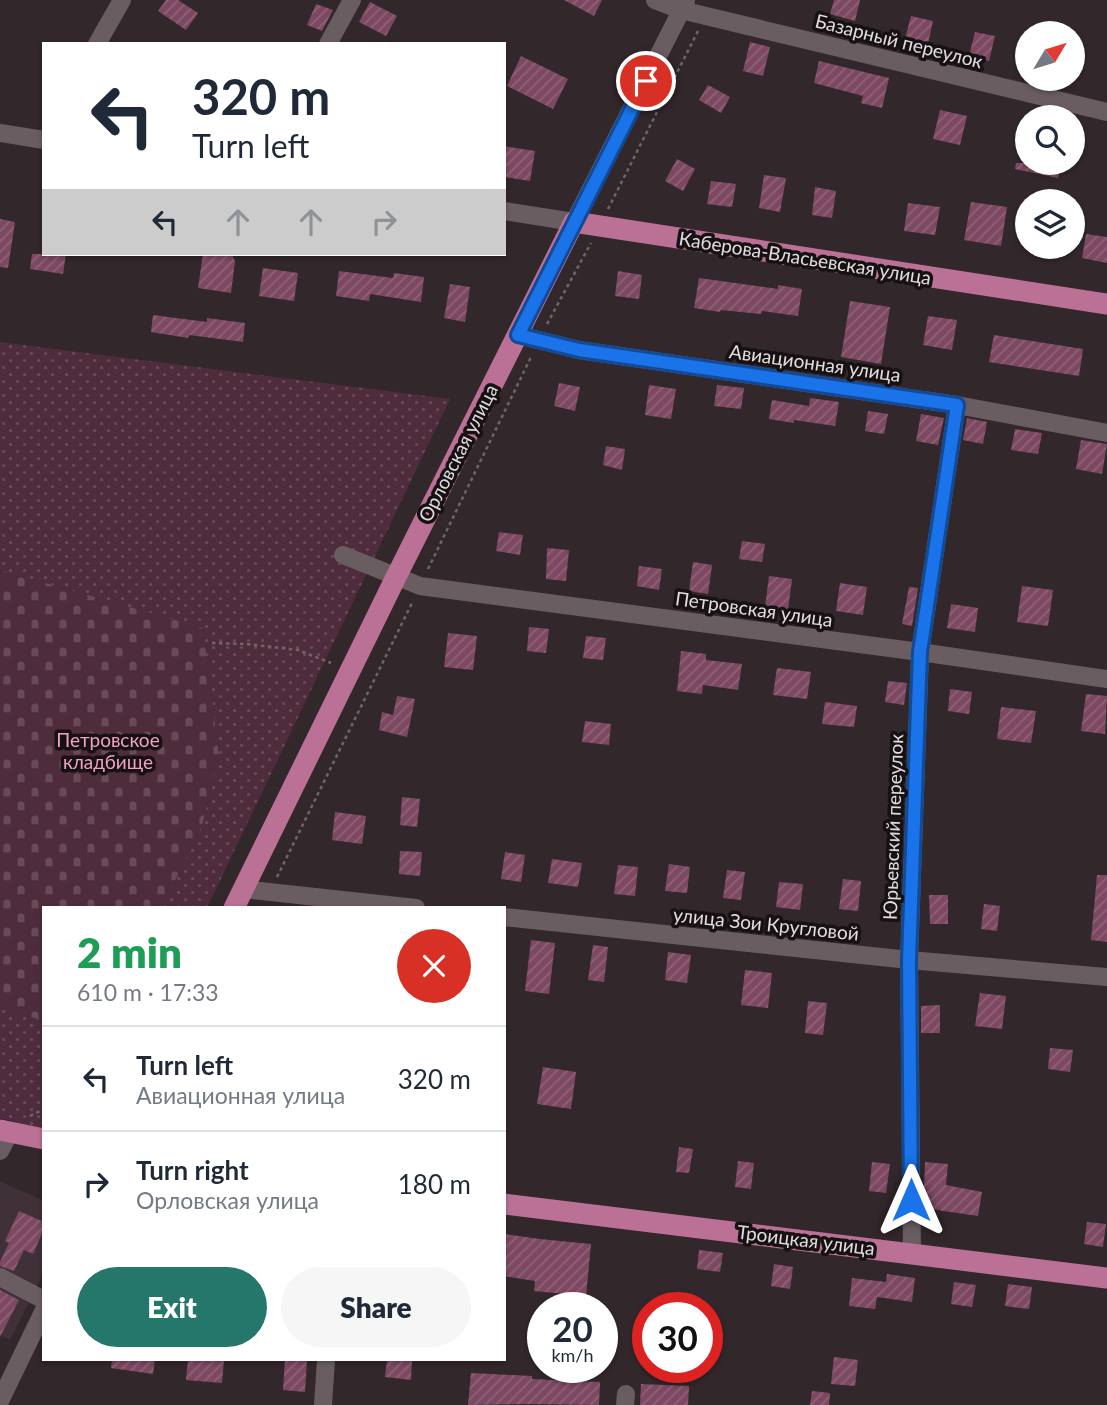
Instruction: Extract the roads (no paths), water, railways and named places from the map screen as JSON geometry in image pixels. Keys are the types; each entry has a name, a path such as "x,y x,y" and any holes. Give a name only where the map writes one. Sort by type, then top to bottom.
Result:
{"main road":[{"name":"Каберова-Власьевская улица","path":"574,222 1107,304"},
{"name":"Орловская улица","path":"235,906 574,222"},
{"path":"3,1138 42,1139"},
{"name":"Троицкая улица","path":"506,1204 1107,1278"}],"street":[{"path":"98,42 122,0"},
{"path":"329,42 352,0"},
{"name":"Базарный переулок","path":"655,0 684,5 706,16 1107,113"},
{"name":"Орловская улица","path":"574,222 684,5"},
{"path":"0,133 42,140"},
{"name":"Каберова-Власьевская улица","path":"506,211 574,222"},
{"name":"Авиационная улица","path":"518,335 579,350 957,405 1107,433"},
{"name":"Юрьевский переулок","path":"912,1253 909,960 920,652 957,405"},
{"name":"Петровская улица","path":"343,555 420,586 1107,679"},
{"path":"243,889 398,906"},
{"name":"улица Зои Кругловой","path":"506,917 909,960 1107,977"},
{"path":"0,1277 42,1299"},
{"path":"0,1401 42,1314"},
{"path":"323,1405 326,1361"}],"park label":[{"name":"Петровское кладбище","path":"108,751"}]}
